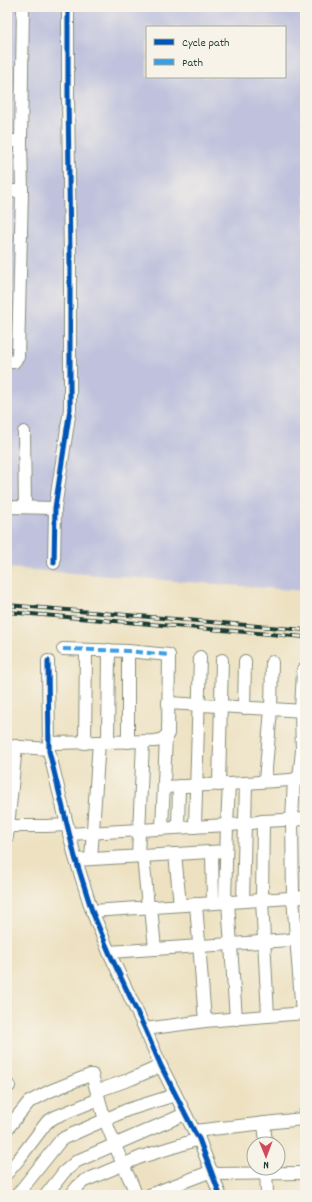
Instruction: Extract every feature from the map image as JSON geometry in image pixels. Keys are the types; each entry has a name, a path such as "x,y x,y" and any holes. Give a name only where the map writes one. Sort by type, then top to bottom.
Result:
{"street":[{"path":"7,362 14,362 18,357 22,191 21,141 23,7"},
{"path":"54,563 55,508 70,410 68,7"},
{"path":"7,141 21,141"},
{"path":"7,191 22,191"},
{"path":"24,432 25,507"},
{"path":"7,507 55,508"},
{"path":"63,649 128,651 169,655 168,734 166,737 162,828"},
{"path":"85,743 86,650"},
{"path":"91,859 103,742 109,650"},
{"path":"128,651 128,742"},
{"path":"194,826 200,657"},
{"path":"222,660 221,706 226,825 226,851 222,902"},
{"path":"48,661 49,746 76,860 92,911 161,1066 197,1135 213,1173 220,1195"},
{"path":"244,708 245,661"},
{"path":"265,781 271,709 272,662"},
{"path":"145,1029 205,1021 304,1013 299,898 292,820 302,750 303,670"},
{"path":"168,703 303,711"},
{"path":"166,737 155,742 103,742 49,746 11,746 8,832 46,826 93,832 245,824 305,819"},
{"path":"143,742 140,830 141,856 150,907 155,949"},
{"path":"164,787 299,779"},
{"path":"243,901 246,783"},
{"path":"178,827 179,786"},
{"path":"263,822 262,900 268,1016"},
{"path":"76,860 226,851"},
{"path":"212,852 231,944 236,1019"},
{"path":"175,854 180,905"},
{"path":"92,911 299,898"},
{"path":"196,904 205,1021"},
{"path":"109,952 301,940"},
{"path":"7,1173 47,1122 131,1078 161,1066"},
{"path":"7,1129 27,1104 50,1091 90,1075 93,1076 105,1120 136,1195"},
{"path":"18,1195 62,1139 127,1110 175,1095"},
{"path":"71,1195 84,1181 197,1135 264,1123 302,1119 305,1113"},
{"path":"46,1195 64,1172 77,1161 185,1114"},
{"path":"264,1123 265,1136"},
{"path":"149,1195 213,1173 246,1172"},
{"path":"286,1172 305,1173"},
{"path":"266,1176 267,1195"}],"shaded area":[{"path":"7,7 305,7 305,591 7,568"}],"railway":[{"path":"7,605 305,630"},
{"path":"7,612 305,637"}],"marked path":[{"path":"63,649 128,651 169,655"}],"cycle path":[{"path":"54,563 55,508 70,409 68,7"},
{"path":"48,661 49,751 75,857 92,911 161,1066 199,1139 220,1195"}]}
